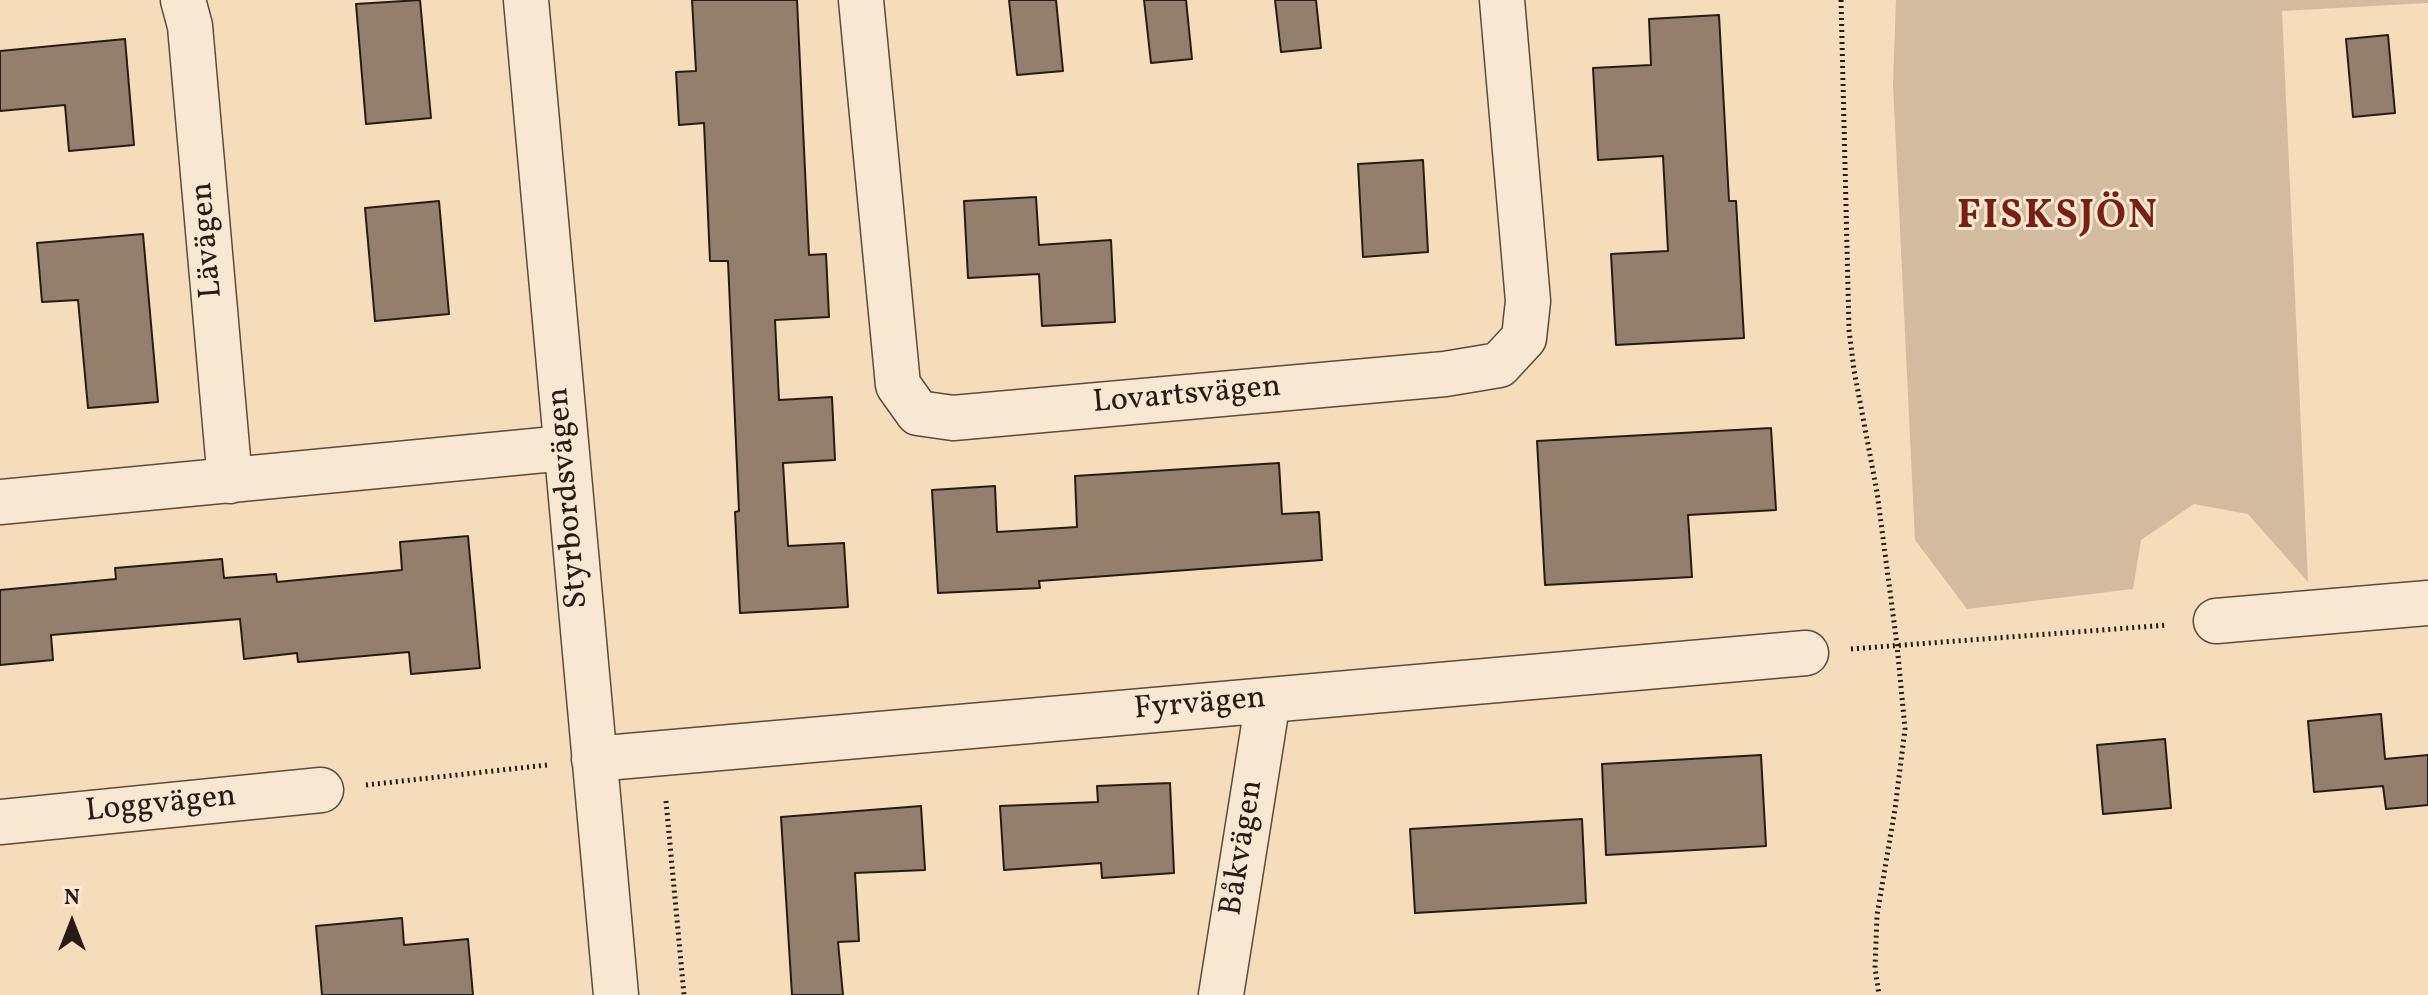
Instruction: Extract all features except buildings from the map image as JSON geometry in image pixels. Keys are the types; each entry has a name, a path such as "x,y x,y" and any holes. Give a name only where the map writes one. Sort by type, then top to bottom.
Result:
{"street":[{"name":"Lävägen","path":"183,0 190,26 230,481"},
{"name":"Styrbordsvägen","path":"526,0 616,995"},
{"name":"Lovartsvägen","path":"861,0 898,385 918,413 953,418 1445,374 1499,365 1524,338 1528,301 1502,0"},
{"path":"0,502 565,448"},
{"path":"2216,621 2428,603"},
{"name":"Fyrvägen","path":"594,759 1806,653"},
{"name":"Båkvägen","path":"1221,995 1268,700"},
{"name":"Loggvägen","path":"0,822 321,790"}],"path":[{"path":"1841,0 1849,330 1877,492 1905,729 1877,915 1875,968 1879,995"},
{"path":"1806,653 2216,621"},
{"path":"662,753 684,995"},
{"path":"321,790 594,759"}],"shaded area":[{"path":"1896,0 2428,0 2428,3 2282,11 2308,582 2248,514 2194,504 2141,540 2133,589 1967,609 1915,540 1893,84"}],"district":[{"name":"FISKSJÖN","path":"2058,220"}]}
